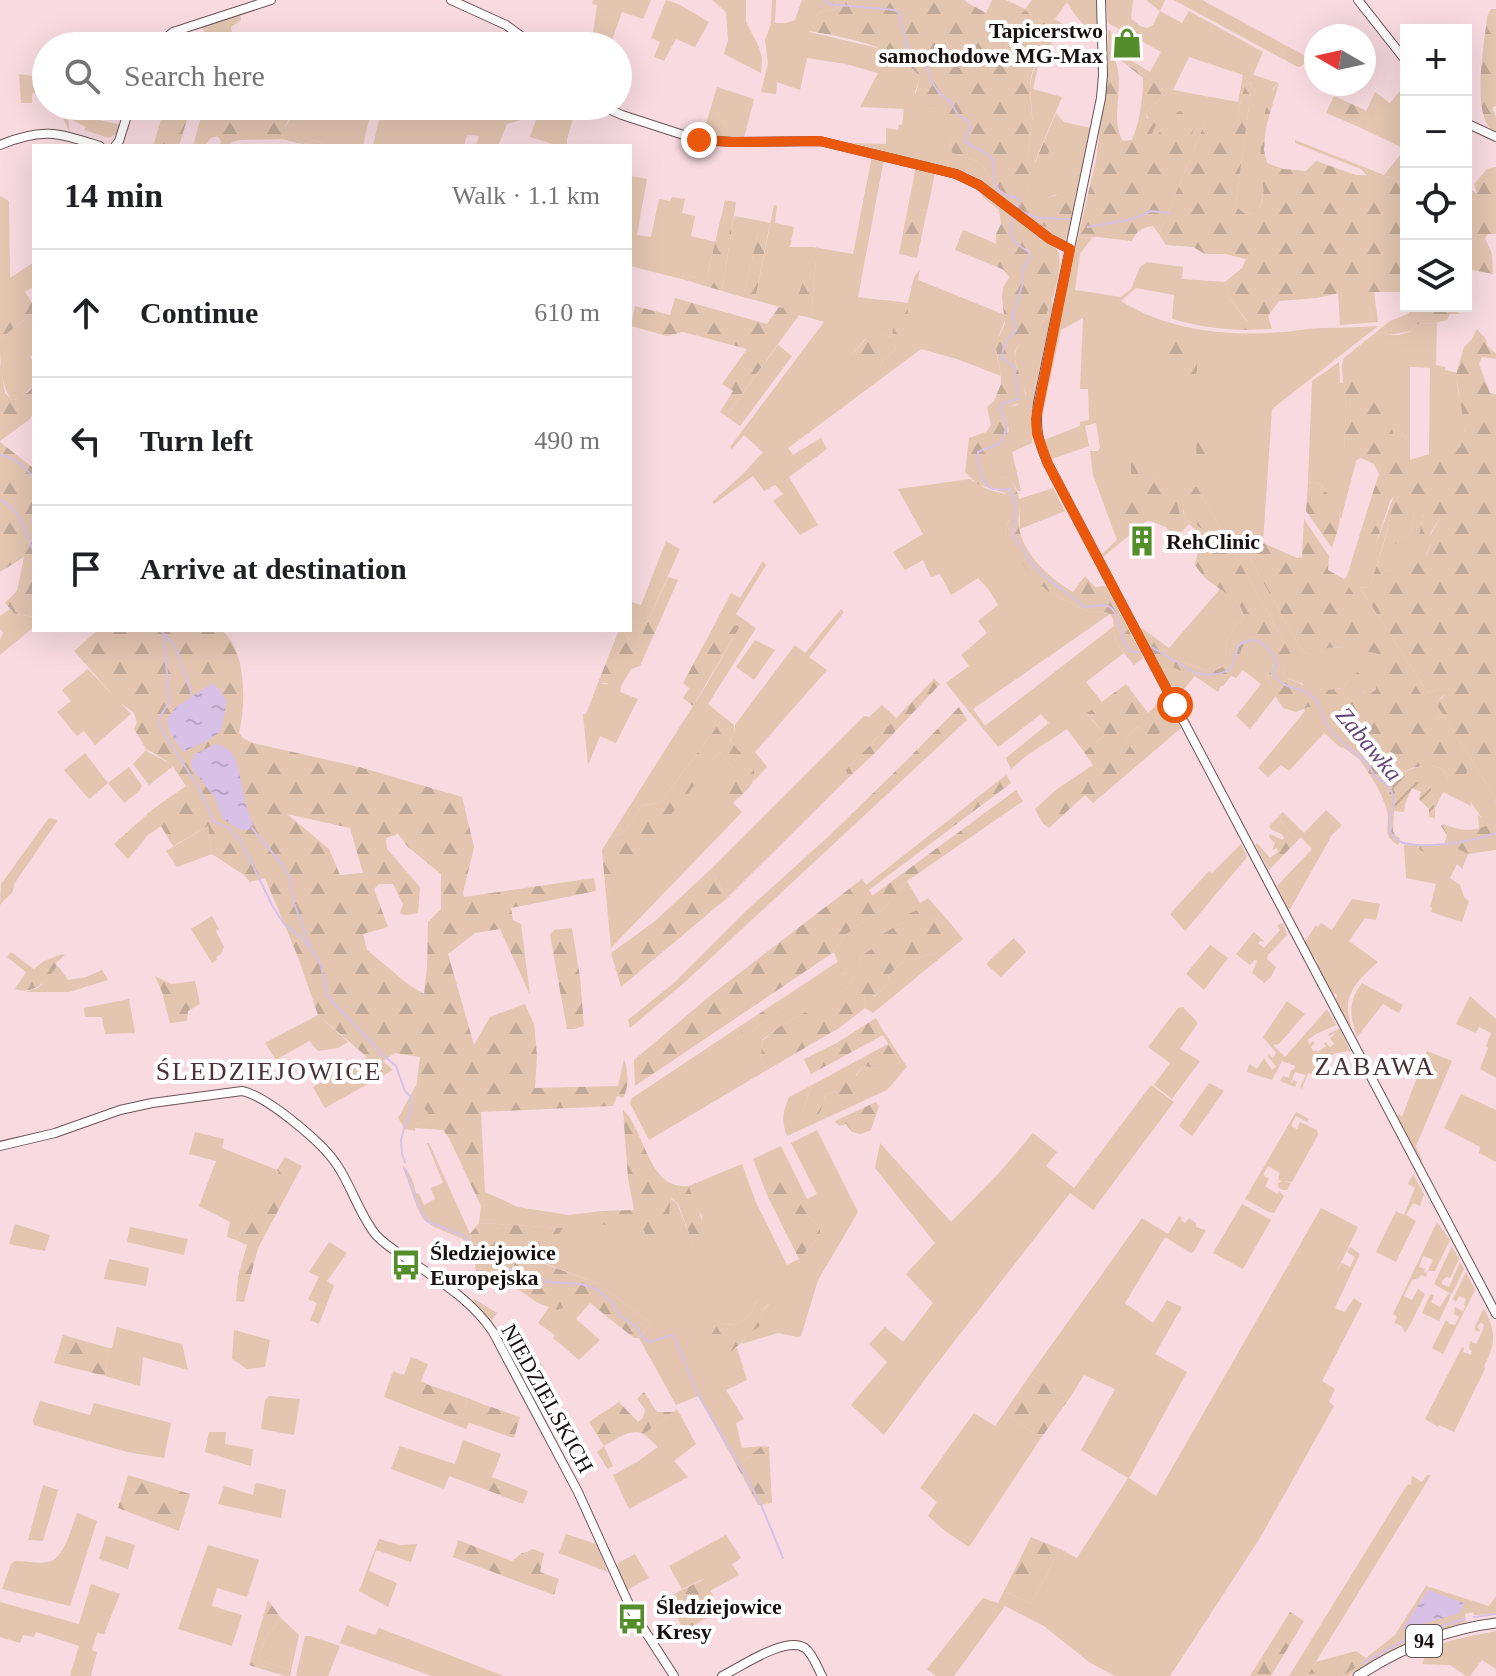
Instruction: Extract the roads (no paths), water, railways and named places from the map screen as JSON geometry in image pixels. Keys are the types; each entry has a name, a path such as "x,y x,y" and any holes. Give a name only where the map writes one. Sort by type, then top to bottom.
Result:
{"main road":[{"name":"94","path":"1358,1676 1400,1651 1439,1635 1496,1623"}],"street":[{"path":"173,32 271,0"},
{"path":"451,0 516,32"},
{"path":"1101,0 1101,98 1038,403 1036,426 1040,446 1496,1314"},
{"path":"1358,0 1400,53"},
{"path":"632,118 699,140 820,141 956,174 979,185 1050,239 1070,249"},
{"path":"117,144 126,120"},
{"path":"1472,126 1496,137"},
{"path":"0,145 18,138 54,133 94,144"},
{"name":"NIEDZIELSKICH","path":"0,1146 55,1133 120,1110 235,1091 254,1094 308,1134 327,1151 338,1167 377,1236 466,1300 485,1320 578,1492 632,1611 674,1676"},
{"path":"722,1676 787,1644 807,1650 822,1676"}],"water":[{"path":"212,683 227,701 221,731 183,752 168,729 167,719 175,708"},
{"path":"216,744 224,746 237,763 253,825 248,830 240,830 222,818 215,798 193,770 191,762 195,754"},
{"path":"1428,1590 1464,1603 1460,1613 1402,1630"}],"waterway":[{"name":"Zabawka","path":"825,0 828,4 895,10 899,13 907,46 926,62 931,81 940,94 951,102 958,115 969,122 965,141 993,160 996,185 1003,193 1019,200 1017,209"},
{"path":"1017,210 1039,218 1070,219"},
{"path":"1088,227 1133,219 1151,211 1170,213"},
{"name":"Zabawka","path":"1013,216 1012,237 1028,251 1030,257 1024,266 1022,286 1013,315 1016,331 1006,343 1002,358 1014,367 1018,399 1002,404 1000,409 1007,425 1005,433 997,444 978,452 980,471 991,488 1010,489 1015,509 1013,534 1036,568 1084,607 1109,607 1117,617 1127,647 1131,652 1141,652"},
{"path":"0,455 20,463 32,476"},
{"path":"0,500 14,510 32,547"},
{"path":"162,632 174,644 192,695"},
{"path":"164,634 169,702 160,717 160,727 200,790 212,821 229,828 241,841 284,924 303,939 317,958 327,995 396,1066 405,1091 410,1096 412,1108 401,1140 405,1162"},
{"name":"Zabawka","path":"1150,646 1195,673 1209,675 1230,669 1240,644 1252,640 1259,642 1275,659 1273,674 1278,680 1314,698 1330,730 1390,788 1393,796 1390,830 1399,841 1433,845 1496,833"},
{"path":"252,828 290,878 294,903 310,946"},
{"path":"405,1169 427,1221 464,1236 477,1252 493,1264 536,1275 547,1282 581,1284 596,1289 612,1302 620,1316 636,1326 645,1340 650,1342 674,1336 697,1393 760,1502 783,1558"},
{"path":"1474,1617 1496,1614"},
{"path":"1363,1663 1418,1633 1464,1619"}],"place":[{"name":"Tapicerstwo samochodowe MG-Max","path":"1127,43"},
{"name":"RehClinic","path":"1142,541"},
{"name":"Śledziejowice Europejska","path":"406,1265"},
{"name":"Śledziejowice Kresy","path":"632,1619"}],"district":[{"name":"ZABAWA","path":"1375,1066"},
{"name":"ŚLEDZIEJOWICE","path":"269,1071"}]}
